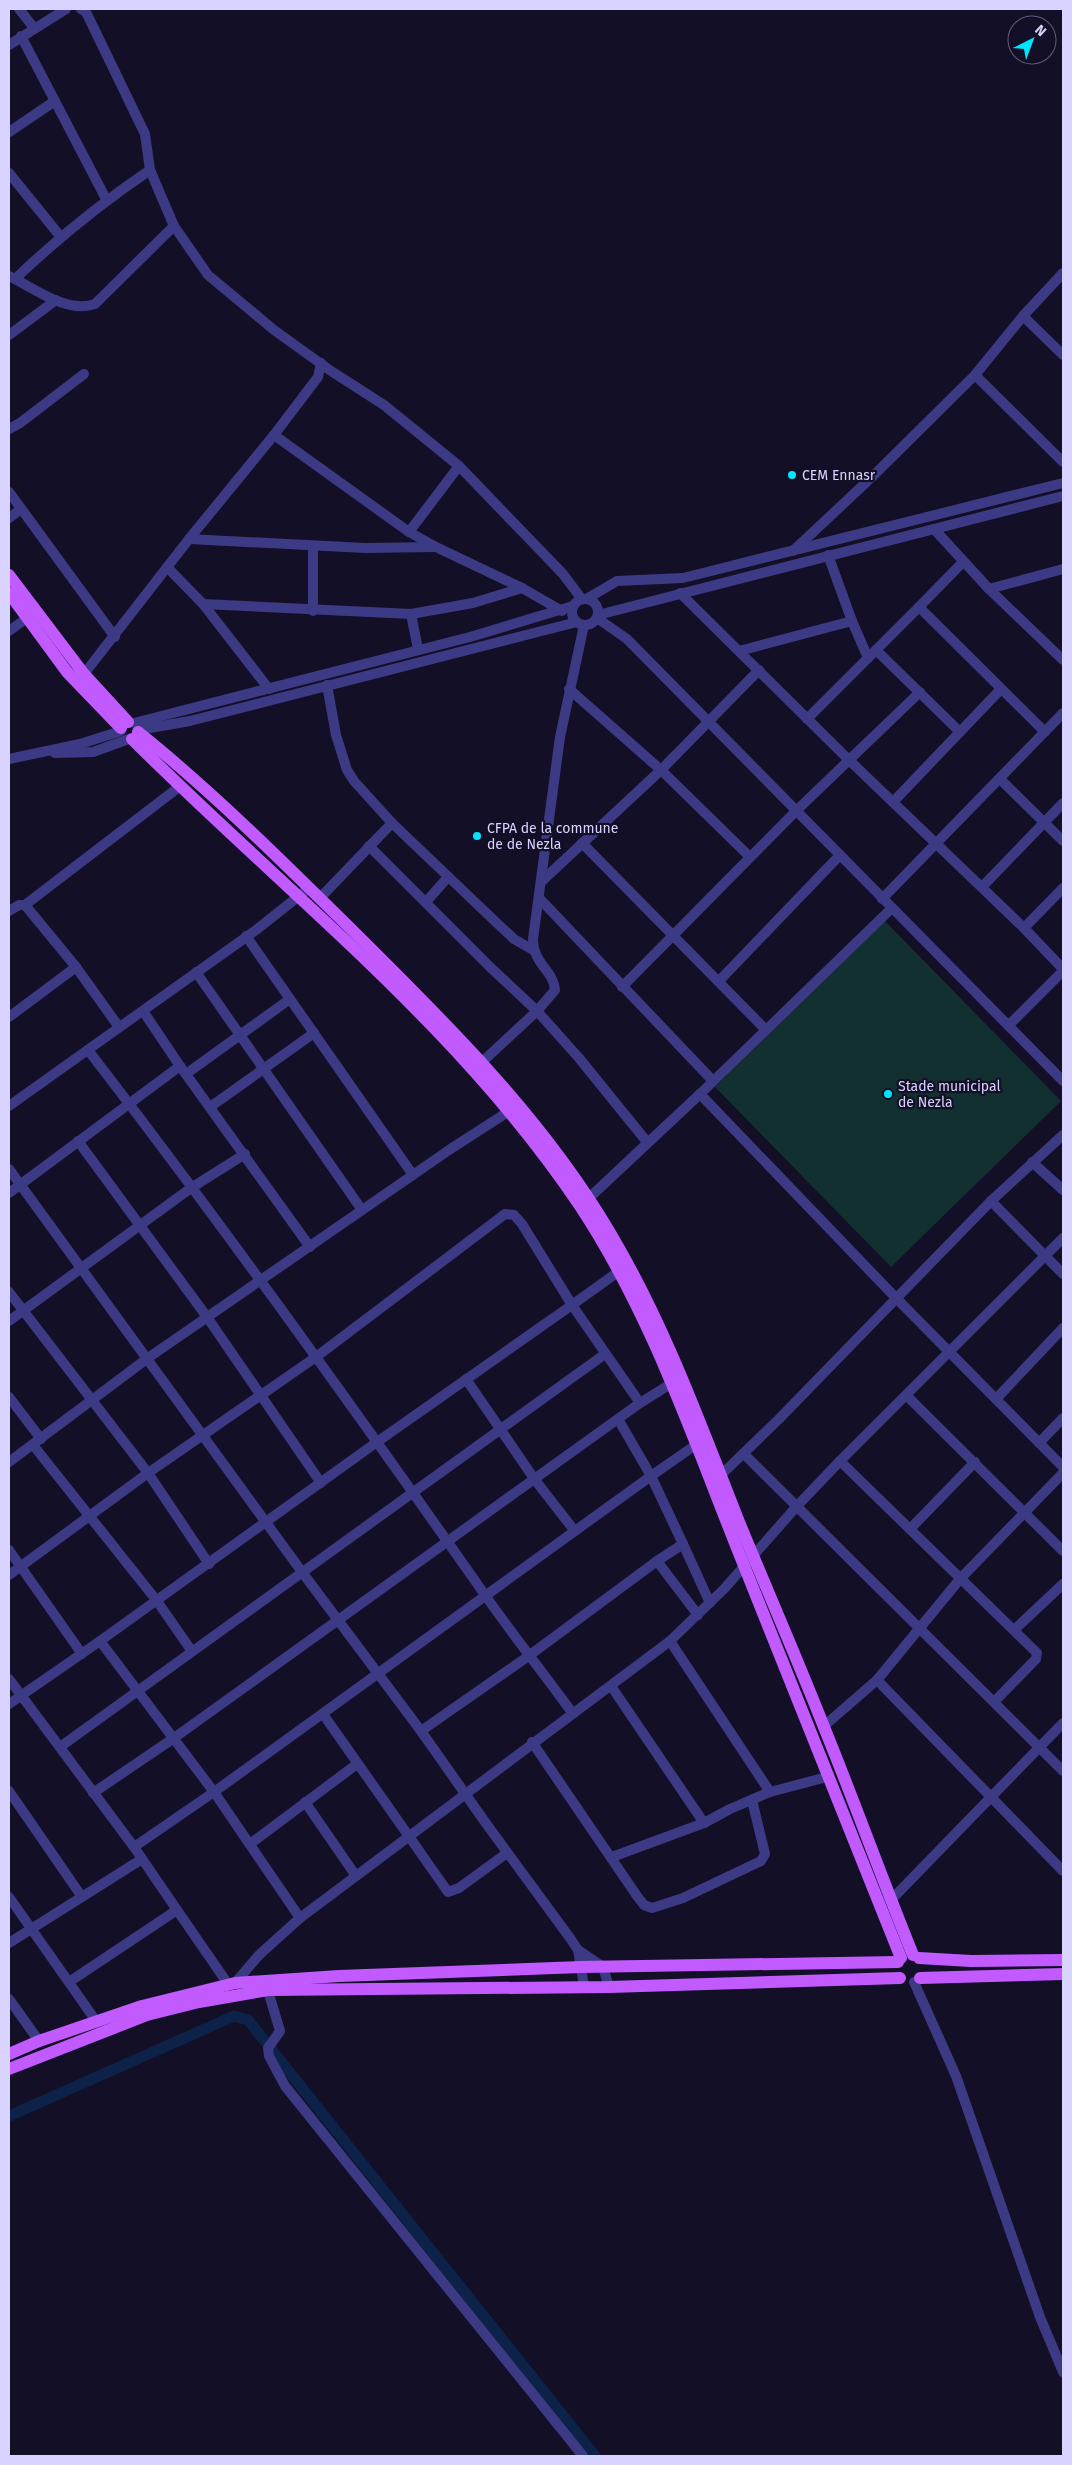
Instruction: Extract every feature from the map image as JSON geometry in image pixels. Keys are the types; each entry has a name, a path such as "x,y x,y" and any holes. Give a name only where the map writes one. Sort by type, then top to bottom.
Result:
{"main road":[{"path":"9,575 84,674 179,787 299,897 384,979 468,1065 514,1108 589,1198 611,1234 722,1474 786,1637 824,1726 891,1900 908,1958"},
{"path":"9,593 67,672 130,730 209,794 320,898 482,1062 580,1208 678,1379 697,1444 827,1777 908,1958 924,1966 917,1980"},
{"path":"900,1978 896,1970 908,1958"},
{"path":"9,2070 148,2015 266,1985 581,1967 908,1958 971,1961 1063,1960"},
{"path":"9,2054 39,2041 142,2006 231,1984 609,1987 900,1978 904,1981 1063,1974"}],"street":[{"path":"20,9 34,28"},
{"path":"9,45 66,9"},
{"path":"81,9 86,12 145,134 150,170 174,226 208,276 241,304 331,371 384,405 458,466 564,574 585,598 598,606 598,617"},
{"path":"21,36 106,199"},
{"path":"9,132 55,101"},
{"path":"150,170 106,199 12,278 56,300 79,306 95,304 174,226"},
{"path":"9,173 60,236"},
{"path":"792,552 874,475 975,375 1023,316 1063,273"},
{"path":"9,335 56,300"},
{"path":"1023,316 1063,355"},
{"path":"84,674 115,637 189,539 274,435 318,377 321,363"},
{"path":"318,377 331,371"},
{"path":"9,429 20,423 84,374"},
{"path":"975,375 1063,462"},
{"path":"274,435 409,532 562,610"},
{"path":"409,532 458,466"},
{"path":"9,759 80,744 269,689 562,610 573,606 617,581 683,578 1063,483"},
{"path":"9,492 115,637"},
{"path":"130,730 190,721 327,685 580,624 592,624 598,617 680,593 1063,496"},
{"path":"9,518 21,509"},
{"path":"934,529 989,589 1063,660"},
{"path":"189,539 313,546 436,547"},
{"path":"312,611 313,546"},
{"path":"828,555 852,621 872,654 920,692 960,732"},
{"path":"807,719 963,562"},
{"path":"167,567 202,604 269,689"},
{"path":"989,589 1063,569"},
{"path":"202,604 312,611 412,614 473,602 522,588"},
{"path":"680,593 850,761 1024,928 1063,970 1009,1025"},
{"path":"573,606 573,618 580,624"},
{"path":"919,607 1045,732"},
{"path":"412,614 418,649"},
{"path":"598,617 627,639 1063,1080"},
{"path":"9,630 27,618"},
{"path":"739,651 852,621"},
{"path":"533,950 543,880 553,783 580,624"},
{"path":"543,880 661,770 759,670"},
{"path":"327,685 336,735 347,770 392,822 448,877 514,939 533,950 553,981 555,990 536,1011 482,1062"},
{"path":"570,689 661,770 750,857"},
{"path":"893,802 1001,689"},
{"path":"622,987 797,810 920,692"},
{"path":"882,899 937,845 1063,713"},
{"path":"1000,779 1063,841"},
{"path":"9,909 25,905 179,787"},
{"path":"982,887 1063,803"},
{"path":"320,898 392,822"},
{"path":"582,843 719,980 765,1029"},
{"path":"369,846 536,1011 579,1058 647,1142"},
{"path":"719,980 840,855"},
{"path":"426,902 448,877"},
{"path":"9,1106 143,1011 309,888"},
{"path":"1024,928 1063,888"},
{"path":"540,899 713,1081"},
{"path":"25,905 76,967 119,1027"},
{"path":"589,1198 700,1094 892,908"},
{"path":"246,936 413,1175"},
{"path":"9,1017 76,967"},
{"path":"196,972 362,1210"},
{"path":"9,1193 128,1103 241,1034 290,999"},
{"path":"143,1011 310,1247"},
{"path":"210,1107 314,1033"},
{"path":"88,1050 316,1357 449,1541 485,1595 573,1714"},
{"path":"700,1094 895,1298 951,1352 1063,1467"},
{"path":"9,1462 148,1358 413,1175 514,1108"},
{"path":"722,1474 744,1454 991,1201 1063,1135"},
{"path":"78,1141 207,1318 321,1483"},
{"path":"9,1321 191,1188 245,1154"},
{"path":"1032,1162 1063,1190"},
{"path":"9,1169 302,1572 421,1731 578,1950 603,1967 609,1987"},
{"path":"991,1201 1063,1274"},
{"path":"9,1575 148,1473 316,1357 505,1214 514,1215 522,1224 604,1354 640,1403"},
{"path":"9,1679 134,1847 231,1984 259,1955 300,1918 532,1742 611,1686 670,1641 698,1616 840,1461 1063,1238"},
{"path":"9,1704 157,1601 377,1442 618,1272"},
{"path":"9,1292 148,1473 209,1564"},
{"path":"996,1399 1063,1328"},
{"path":"60,1747 191,1650 414,1493 604,1354"},
{"path":"466,1379 534,1480 574,1530"},
{"path":"92,1793 174,1738 640,1403 678,1379"},
{"path":"907,1396 1025,1511 1063,1551"},
{"path":"9,1397 37,1442 88,1516 157,1601 191,1650"},
{"path":"1039,1443 1063,1418"},
{"path":"618,1419 651,1476 710,1604"},
{"path":"134,1847 323,1714 574,1530 697,1444"},
{"path":"744,1454 995,1701 1063,1771"},
{"path":"840,1461 1035,1651 1037,1656 995,1701"},
{"path":"910,1529 975,1462"},
{"path":"824,1726 877,1680 960,1579 1063,1473"},
{"path":"421,1731 683,1544"},
{"path":"9,1550 82,1654"},
{"path":"657,1561 698,1616"},
{"path":"1014,1630 1063,1584"},
{"path":"100,1641 214,1792 300,1918"},
{"path":"670,1641 770,1792"},
{"path":"877,1680 1063,1871"},
{"path":"611,1686 704,1823"},
{"path":"323,1714 448,1892 459,1888 507,1853"},
{"path":"891,1900 1063,1724"},
{"path":"532,1742 637,1896 648,1907 652,1908 683,1898 761,1861 765,1854 752,1800"},
{"path":"250,1844 357,1764"},
{"path":"612,1857 704,1823 770,1792 827,1777"},
{"path":"9,1791 82,1897"},
{"path":"305,1802 356,1876"},
{"path":"9,1943 142,1859"},
{"path":"9,1898 96,2021"},
{"path":"69,1982 177,1910"},
{"path":"578,1950 584,1986"},
{"path":"917,1980 956,2076 1040,2317 1063,2372"},
{"path":"266,1985 280,2028 277,2037 268,2048 269,2056 286,2086 583,2456"},
{"path":"9,1999 39,2041"}],"green space":[{"name":"Stade municipal de Nezla","path":"885,921 1061,1101 891,1267 715,1087"}],"waterway":[{"path":"9,2116 234,2016 248,2020 595,2456"}],"place":[{"name":"CEM Ennasr","path":"792,475"},
{"name":"CFPA de la commune de de Nezla","path":"477,836"},
{"name":"Stade municipal de Nezla","path":"888,1094"}]}
